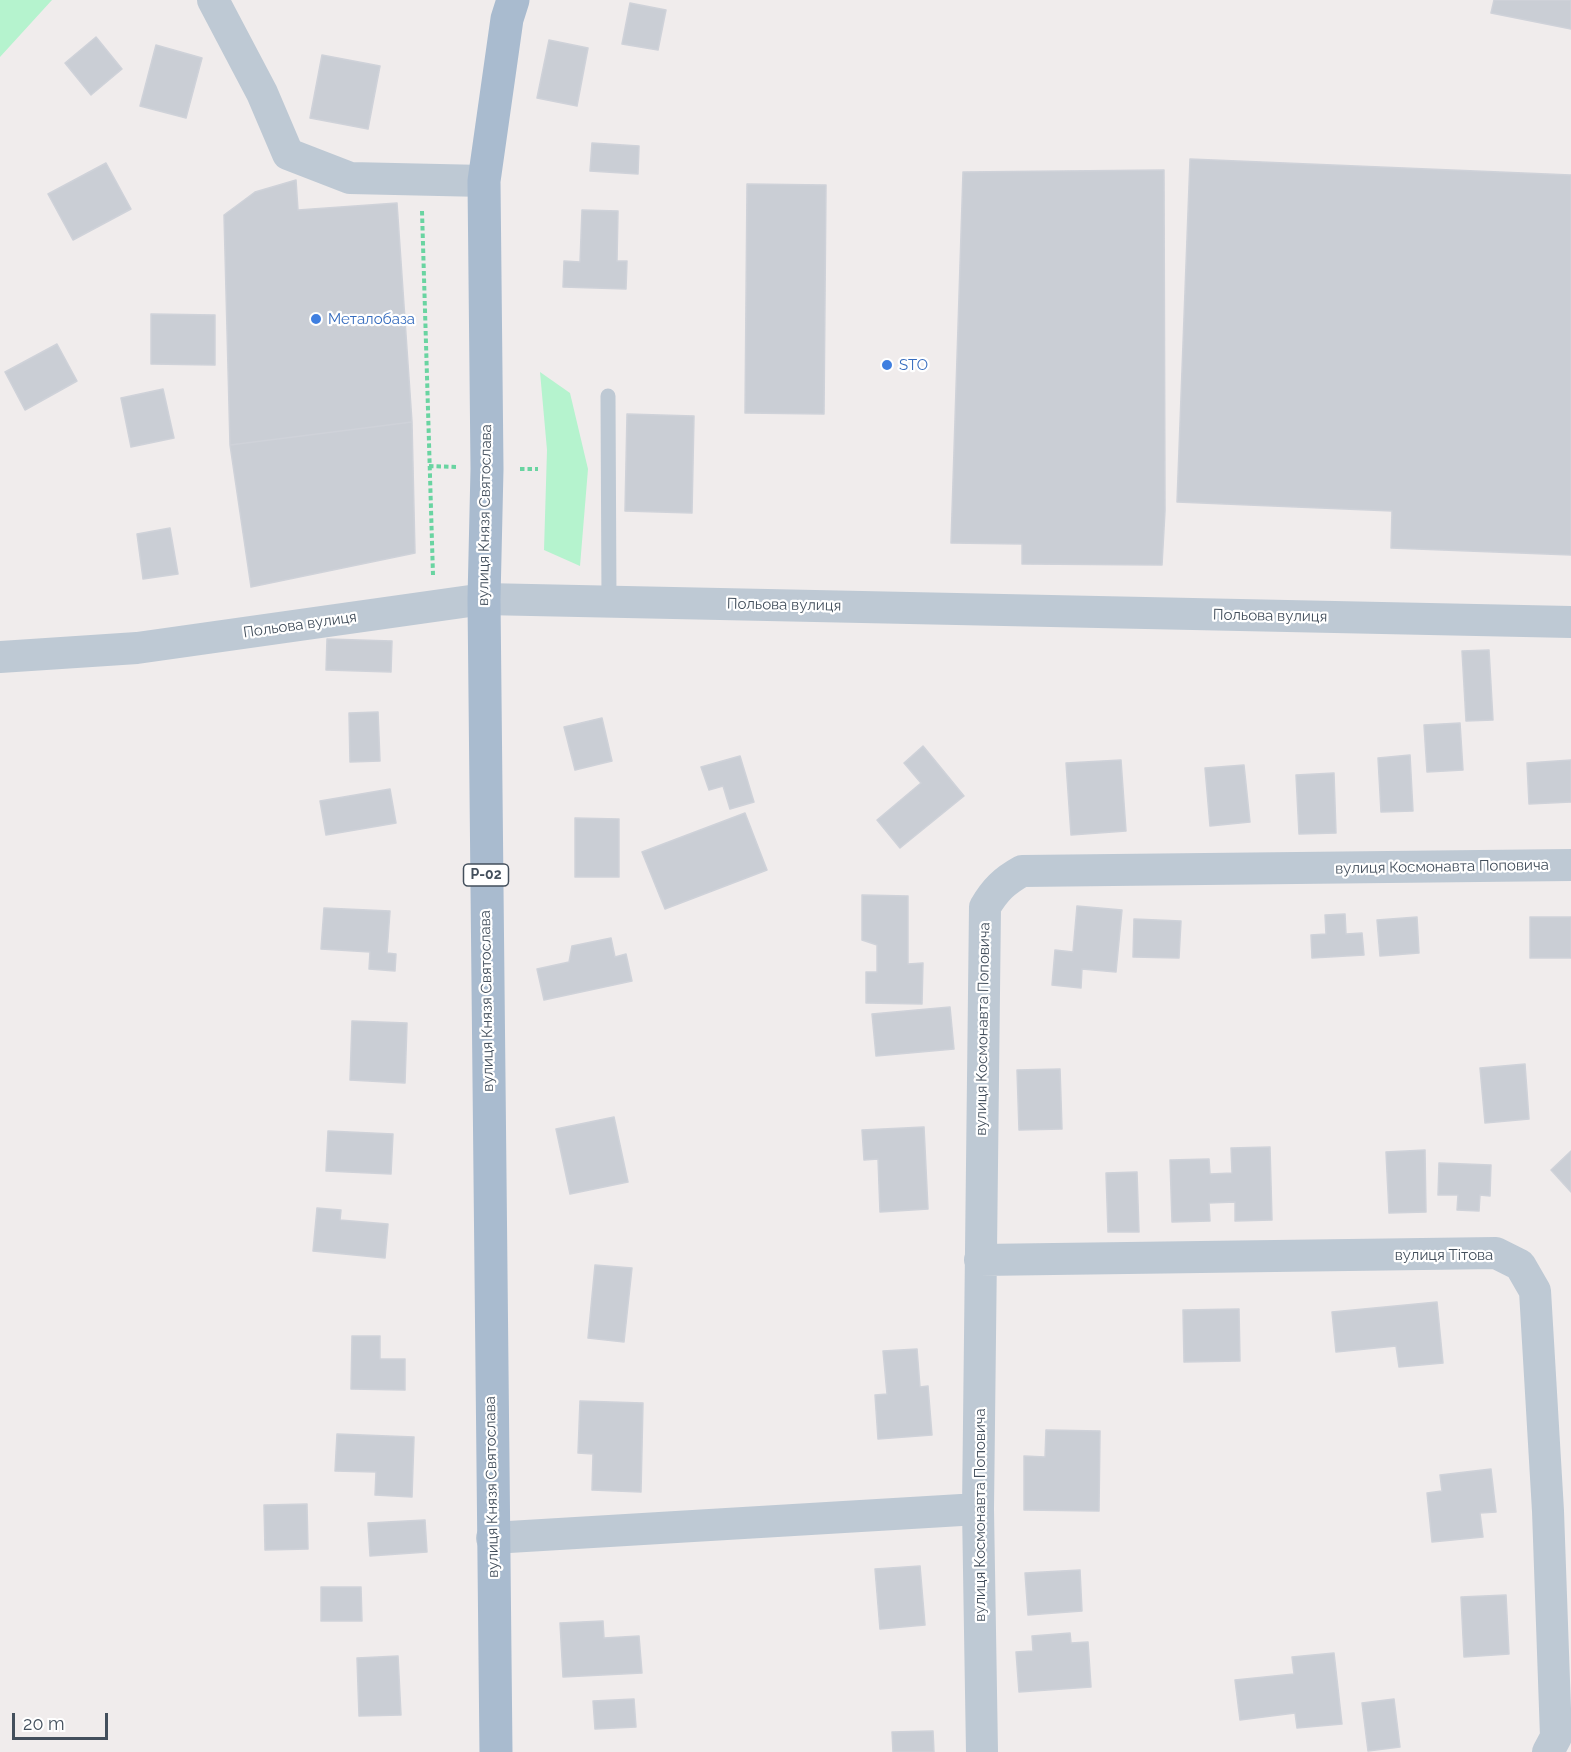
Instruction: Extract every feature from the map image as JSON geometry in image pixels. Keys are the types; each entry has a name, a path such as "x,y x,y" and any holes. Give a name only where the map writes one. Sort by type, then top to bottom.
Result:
{"main road":[{"name":"вулиця Князя Святослава","path":"496,1752 483,599 487,469 484,182 507,19 513,0"}],"street":[{"path":"213,0 262,93 288,154 350,178 484,182"},
{"name":"Польова вулиця","path":"0,657 137,648 483,599 1571,622"},
{"name":"вулиця Космонавта Поповича","path":"982,1752 978,1509 980,1260 985,907 994,891 1006,880 1022,872 1571,865"},
{"name":"вулиця Тітова","path":"980,1260 1496,1253 1520,1265 1535,1291 1559,1511 1556,1737 1548,1752"},
{"path":"492,1538 978,1509"}],"lane":[{"path":"608,396 609,601"}],"path":[{"path":"421,180 434,606"}],"green space":[{"path":"0,0 52,0 0,57"},
{"path":"540,372 570,393 588,469 580,566 544,550 547,450"}],"building":[{"path":"1494,0 1571,0 1571,29 1491,13"},
{"path":"630,3 666,10 658,50 622,44"},
{"path":"96,37 122,69 91,95 65,63"},
{"path":"549,40 588,48 577,106 537,98"},
{"path":"156,45 202,58 186,118 140,106"},
{"path":"322,55 380,66 368,129 310,118"},
{"path":"592,143 639,146 638,174 590,171"},
{"path":"1190,159 1571,175 1571,555 1391,548 1392,511 1177,502"},
{"path":"106,163 131,209 73,240 48,194"},
{"path":"1164,170 1165,511 1162,565 1022,564 1022,544 951,543 963,172"},
{"name":"Металобаза","path":"296,180 298,210 397,203 412,422 230,445 224,215 255,192"},
{"path":"747,184 826,185 824,414 745,413"},
{"path":"582,210 618,211 617,261 627,261 626,289 563,287 564,261 580,262"},
{"path":"151,314 215,315 215,365 151,364"},
{"path":"57,344 77,381 25,410 5,372"},
{"path":"163,389 174,438 131,447 121,398"},
{"path":"627,414 694,416 692,513 625,511"},
{"path":"412,422 415,553 251,587 230,445"},
{"path":"170,528 178,574 143,579 137,534"},
{"path":"327,639 392,641 391,672 326,670"},
{"path":"1489,650 1493,720 1466,721 1462,651"},
{"path":"378,712 380,761 350,762 349,713"},
{"path":"602,718 612,761 575,770 564,727"},
{"path":"1460,723 1463,770 1427,772 1424,725"},
{"path":"923,746 964,796 900,848 877,820 921,783 904,763"},
{"path":"1410,755 1413,811 1381,812 1378,758"},
{"path":"740,756 754,802 730,809 723,786 709,790 701,767"},
{"path":"1121,760 1126,831 1071,835 1066,763"},
{"path":"1571,760 1571,802 1529,804 1527,763"},
{"path":"1244,765 1250,822 1210,826 1205,768"},
{"path":"1334,773 1336,833 1299,834 1296,775"},
{"path":"390,789 396,823 326,835 320,801"},
{"path":"745,813 767,870 665,909 642,852"},
{"path":"575,818 619,819 619,877 575,877"},
{"path":"862,895 908,896 908,964 923,963 922,1004 866,1003 866,972 877,972 877,945 862,940"},
{"path":"1077,906 1122,910 1116,972 1082,969 1081,988 1052,985 1055,950 1073,952"},
{"path":"324,908 390,911 387,953 396,954 395,971 369,969 370,952 321,949"},
{"path":"1345,914 1346,934 1362,933 1364,955 1312,958 1311,935 1326,934 1325,915"},
{"path":"1417,917 1419,953 1380,956 1377,920"},
{"path":"1530,917 1571,917 1571,958 1530,958"},
{"path":"1134,919 1181,921 1179,958 1133,957"},
{"path":"611,938 615,957 626,954 632,981 544,1000 537,969 569,962 572,946"},
{"path":"950,1007 954,1049 876,1056 872,1014"},
{"path":"352,1021 407,1023 405,1083 350,1080"},
{"path":"1525,1064 1529,1119 1485,1123 1480,1068"},
{"path":"1060,1069 1062,1129 1019,1130 1017,1070"},
{"path":"614,1117 628,1182 570,1194 556,1129"},
{"path":"924,1127 928,1209 880,1212 878,1159 864,1160 862,1130"},
{"path":"328,1131 393,1134 391,1174 326,1171"},
{"path":"1270,1147 1272,1220 1235,1221 1235,1202 1209,1203 1210,1221 1172,1222 1170,1160 1209,1159 1210,1174 1232,1173 1231,1148"},
{"path":"1425,1150 1426,1212 1389,1213 1386,1152"},
{"path":"1571,1151 1571,1192 1551,1170"},
{"path":"1439,1163 1491,1165 1490,1196 1480,1195 1479,1211 1457,1210 1458,1195 1438,1195"},
{"path":"1137,1172 1139,1232 1108,1232 1106,1173"},
{"path":"317,1208 341,1210 340,1220 388,1224 385,1258 313,1251"},
{"path":"595,1265 632,1268 624,1342 588,1338"},
{"path":"1437,1302 1443,1363 1399,1367 1396,1346 1336,1352 1332,1312"},
{"path":"1239,1309 1240,1361 1184,1362 1183,1310"},
{"path":"352,1336 380,1336 380,1359 405,1359 405,1390 351,1389"},
{"path":"917,1349 920,1387 928,1386 932,1435 878,1439 875,1395 887,1394 883,1351"},
{"path":"580,1401 643,1403 641,1492 592,1490 593,1454 578,1453"},
{"path":"1046,1430 1100,1431 1099,1511 1024,1510 1024,1456 1045,1457"},
{"path":"337,1434 414,1437 412,1497 375,1495 376,1472 335,1471"},
{"path":"1491,1469 1496,1512 1480,1513 1483,1537 1432,1542 1427,1493 1442,1491 1440,1475"},
{"path":"307,1504 308,1549 265,1550 264,1505"},
{"path":"425,1520 427,1552 370,1556 368,1523"},
{"path":"920,1566 925,1625 880,1629 875,1569"},
{"path":"1080,1570 1082,1611 1028,1615 1025,1573"},
{"path":"321,1587 361,1587 362,1621 321,1621"},
{"path":"1506,1595 1509,1654 1464,1657 1461,1597"},
{"path":"603,1621 604,1638 639,1636 642,1673 563,1677 560,1623"},
{"path":"1070,1633 1071,1643 1088,1642 1091,1687 1019,1692 1016,1652 1033,1651 1032,1636"},
{"path":"1334,1653 1342,1724 1297,1728 1295,1713 1240,1720 1235,1680 1294,1674 1292,1657"},
{"path":"398,1656 401,1715 359,1716 357,1658"},
{"path":"634,1699 636,1727 595,1729 593,1701"},
{"path":"1394,1699 1400,1747 1368,1751 1362,1703"},
{"path":"933,1731 934,1752 893,1752 892,1732"}],"place":[{"name":"Металобаза","path":"316,319"},
{"name":"STO","path":"887,365"}]}
